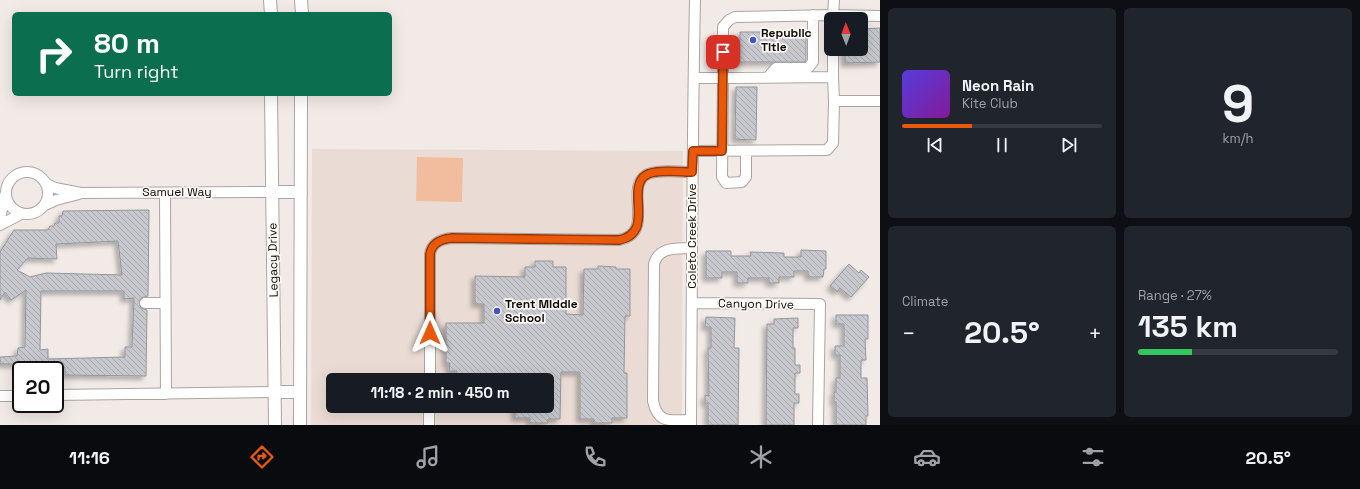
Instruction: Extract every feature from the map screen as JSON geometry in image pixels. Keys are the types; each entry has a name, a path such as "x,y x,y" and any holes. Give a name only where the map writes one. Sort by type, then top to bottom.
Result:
{"main road":[{"path":"270,0 271,12"},
{"path":"302,0 302,12"},
{"name":"Legacy Drive","path":"271,96 275,425"},
{"path":"300,425 301,96"},
{"path":"272,192 301,192"},
{"path":"275,392 300,392"}],"street":[{"name":"Coleto Creek Drive","path":"691,423 692,172 695,0"},
{"path":"833,12 834,0"},
{"path":"746,151 746,177 742,182 726,183 722,177 723,27 729,20 736,17 813,15 824,16"},
{"path":"768,77 776,68 808,68 813,62 813,15"},
{"path":"868,16 880,16"},
{"path":"693,151 827,150 833,143 833,56"},
{"path":"694,78 833,77"},
{"path":"834,101 880,101"},
{"path":"0,219 7,186 16,175 23,172 37,174 47,184 49,191 48,198 41,210 35,214 28,215 15,211 10,206 6,193"},
{"path":"430,373 430,254 437,242 452,238 619,240 627,238 633,234 637,227 638,188 642,179 646,175 653,172 692,172"},
{"name":"Samuel Way","path":"47,184 55,188 81,193 272,192"},
{"name":"Samuel Way","path":"45,205 56,200 81,193"},
{"path":"165,193 166,394"},
{"path":"0,225 21,214"},
{"path":"691,423 661,418 656,414 654,408 653,394 654,264 656,257 660,253 668,250 692,248"},
{"path":"145,303 165,303"},
{"name":"Canyon Drive","path":"692,303 820,304 818,425"},
{"path":"64,395 275,392"},
{"path":"0,396 12,396"},
{"path":"429,413 429,425"}],"shaded area":[{"name":"Trent Middle School","path":"312,149 683,151 682,425 311,425"},
{"path":"417,157 463,158 462,202 416,201"}],"building":[{"path":"880,28 880,62 845,63 845,56 868,56 868,29"},
{"path":"740,32 806,32 806,60 805,62 740,62"},
{"path":"736,87 757,87 756,140 735,139"},
{"path":"149,210 148,296 141,298 139,303 141,308 147,310 146,376 65,375 64,361 12,361 12,364 0,364 0,357 17,356 18,348 25,347 26,290 11,300 5,292 0,300 0,252 14,230 48,230 50,226 54,226 55,223 59,223 59,216 62,216 63,211","holes":["118,241 122,275 46,273 30,277 17,270 28,258 57,259 56,244","41,291 124,291 124,299 134,298 132,347 125,347 125,357 48,359 48,349 40,350"]},
{"path":"801,250 826,251 826,269 824,269 823,277 808,277 808,271 794,271 794,277 779,277 779,283 769,283 769,278 748,278 748,283 737,283 737,272 722,272 722,278 706,278 706,251 731,251 731,256 751,256 750,252 784,253 784,257 801,257"},
{"path":"535,261 553,261 553,267 566,267 566,314 583,315 584,269 598,269 598,266 616,267 616,269 630,269 630,316 625,316 624,373 627,373 627,418 612,418 612,423 594,423 594,419 580,419 580,372 561,372 560,419 548,419 548,423 530,423 530,418 515,418 515,413 554,413 554,373 457,373 457,371 449,371 450,363 446,363 446,323 484,323 484,304 475,304 475,276 525,277 525,267 535,267"},
{"path":"849,264 859,273 861,270 869,277 851,297 840,288 837,292 830,286"},
{"path":"836,315 868,315 868,339 865,339 866,360 861,360 861,378 867,378 868,416 866,416 866,425 836,425 836,402 834,402 834,392 836,392 836,378 840,378 840,355 835,355 835,346 844,346 844,324 836,324"},
{"path":"706,317 735,318 734,348 739,348 738,425 708,425 708,403 705,403 705,395 709,396 708,348 711,348 711,327 705,327"},
{"path":"798,318 798,328 793,328 795,365 800,365 800,373 795,373 795,394 799,394 799,403 794,403 794,425 766,425 767,324 774,324 774,319"}],"place":[{"name":"Republic Title","path":"753,40"},
{"name":"Trent Middle School","path":"497,311"}],"route":[{"path":"430,333 430,254 437,242 452,238 619,240 627,238 633,234 637,227 638,188 639,183 646,175 653,172 692,172 693,151 722,151 723,52"}]}
